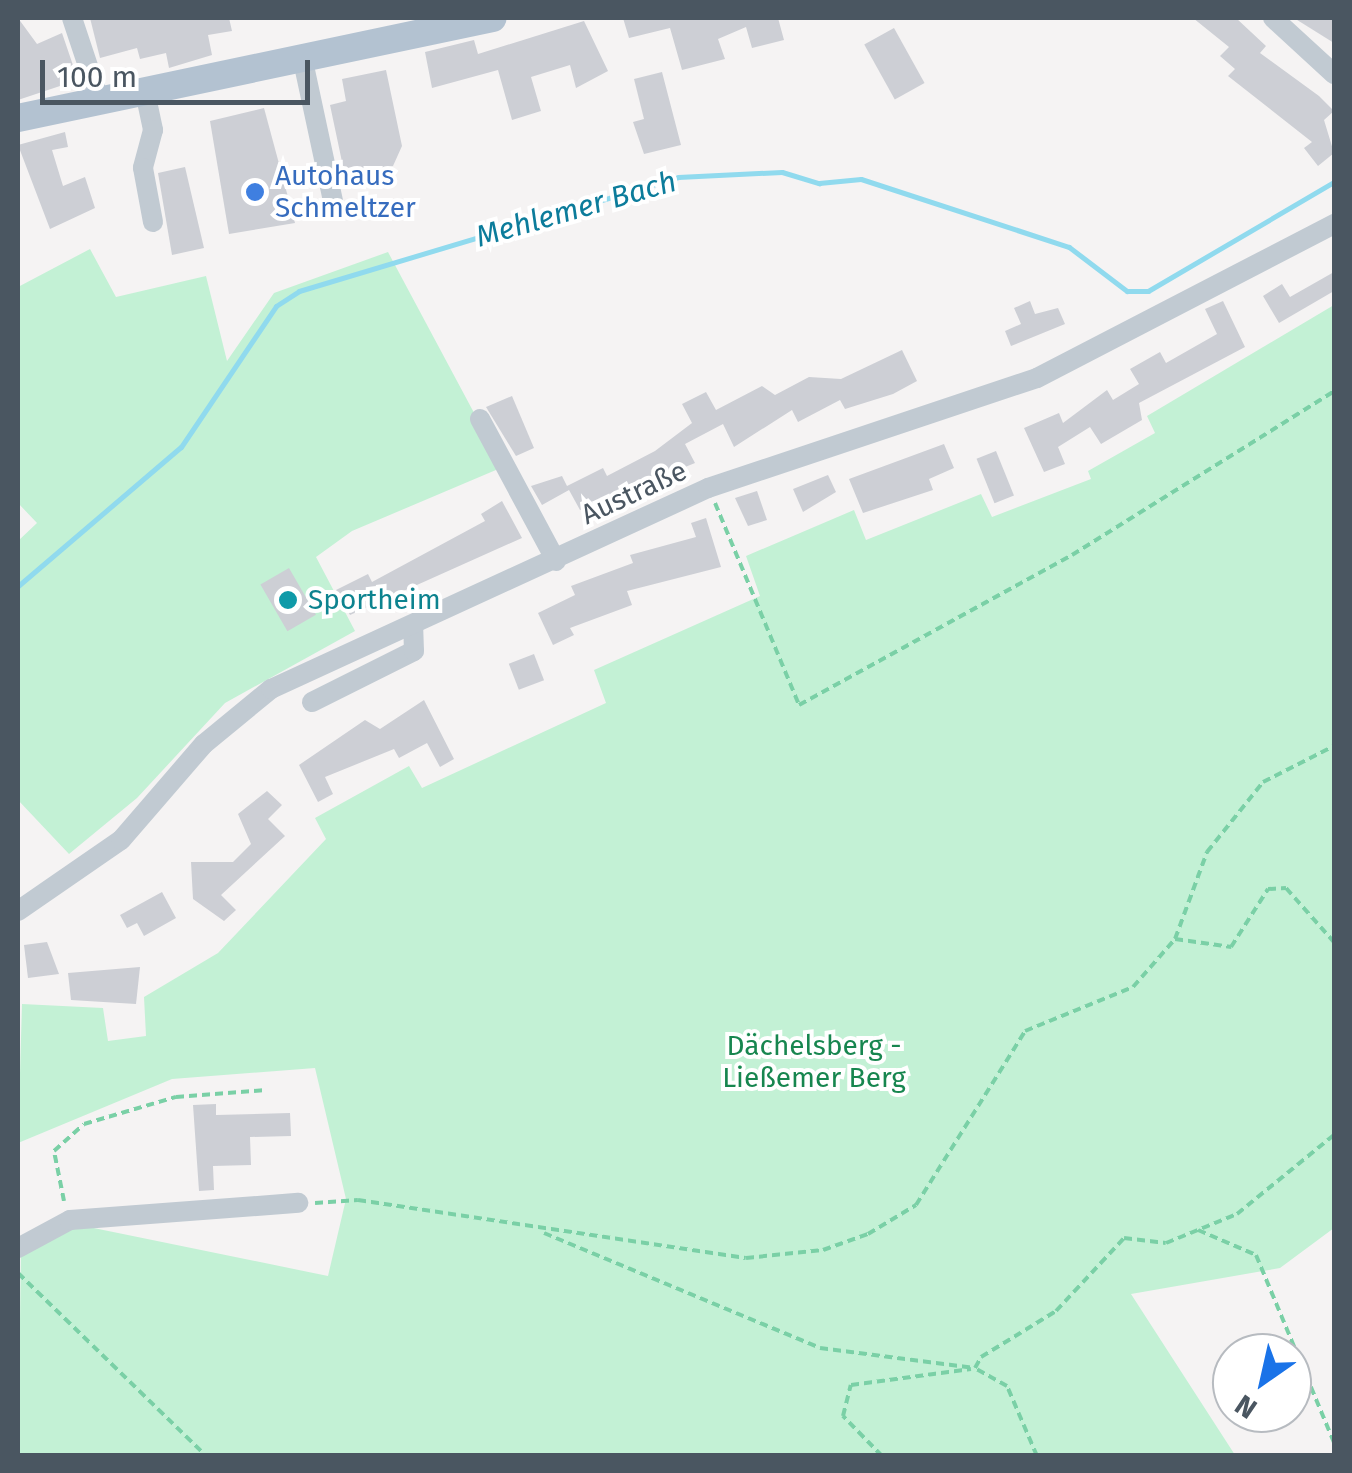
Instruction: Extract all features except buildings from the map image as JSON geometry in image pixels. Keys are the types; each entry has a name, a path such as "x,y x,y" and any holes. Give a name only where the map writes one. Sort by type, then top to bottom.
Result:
{"main road":[{"path":"18,118 493,18"}],"street":[{"path":"72,18 100,102"},
{"path":"1273,18 1334,74"},
{"path":"302,61 333,201"},
{"path":"146,92 153,130 142,168 153,222"},
{"name":"Austraße","path":"18,910 122,840 204,744 271,689 414,627 708,488 1037,378 1334,224"},
{"path":"480,419 556,561"},
{"path":"312,702 414,651 414,627"},
{"path":"18,1248 70,1220 298,1204"}],"path":[{"path":"708,488 799,706 1072,555 1334,391"},
{"path":"298,1204 358,1200 537,1230 746,1258 823,1250 868,1234 916,1205 1025,1031 1133,987 1175,940 1207,852 1263,782 1334,746"},
{"path":"1175,940 1231,947 1268,889 1286,888 1334,942"},
{"path":"70,1220 54,1166 63,1137 131,1106 266,1090"},
{"path":"882,1456 843,1416 852,1385 975,1368 1056,1312 1124,1238 1166,1243 1237,1214 1334,1135"},
{"path":"537,1230 820,1348 975,1368 1007,1386 1037,1456"},
{"path":"1198,1230 1256,1255 1334,1442"},
{"path":"18,1274 206,1456"}],"green space":[{"path":"90,249 116,297 206,276 227,361 274,293 388,252 503,467 352,531 316,557 355,631 225,703 137,798 69,854 18,800 18,541 37,523 18,503 18,287"},
{"name":"Dächelsberg - Ließemer Berg","path":"1334,305 1334,1228 1280,1268 1131,1294 1212,1419 1212,1433 1221,1433 1235,1455 18,1455 21,1252 79,1225 328,1276 346,1199 315,1068 172,1079 18,1143 22,1004 103,1008 108,1041 146,1036 144,997 218,953 326,839 315,818 409,766 422,788 606,703 594,670 760,596 746,556 854,510 866,540 981,494 992,517 1091,479 1088,471 1155,433 1147,416"}],"waterway":[{"name":"Mehlemer Bach","path":"18,586 181,447 276,306 299,291 678,177 782,172 819,183 861,179 1069,247 1127,291 1148,291 1334,182"}],"place":[{"name":"Autohaus Schmeltzer","path":"255,192"},
{"name":"Sportheim","path":"288,600"}]}
